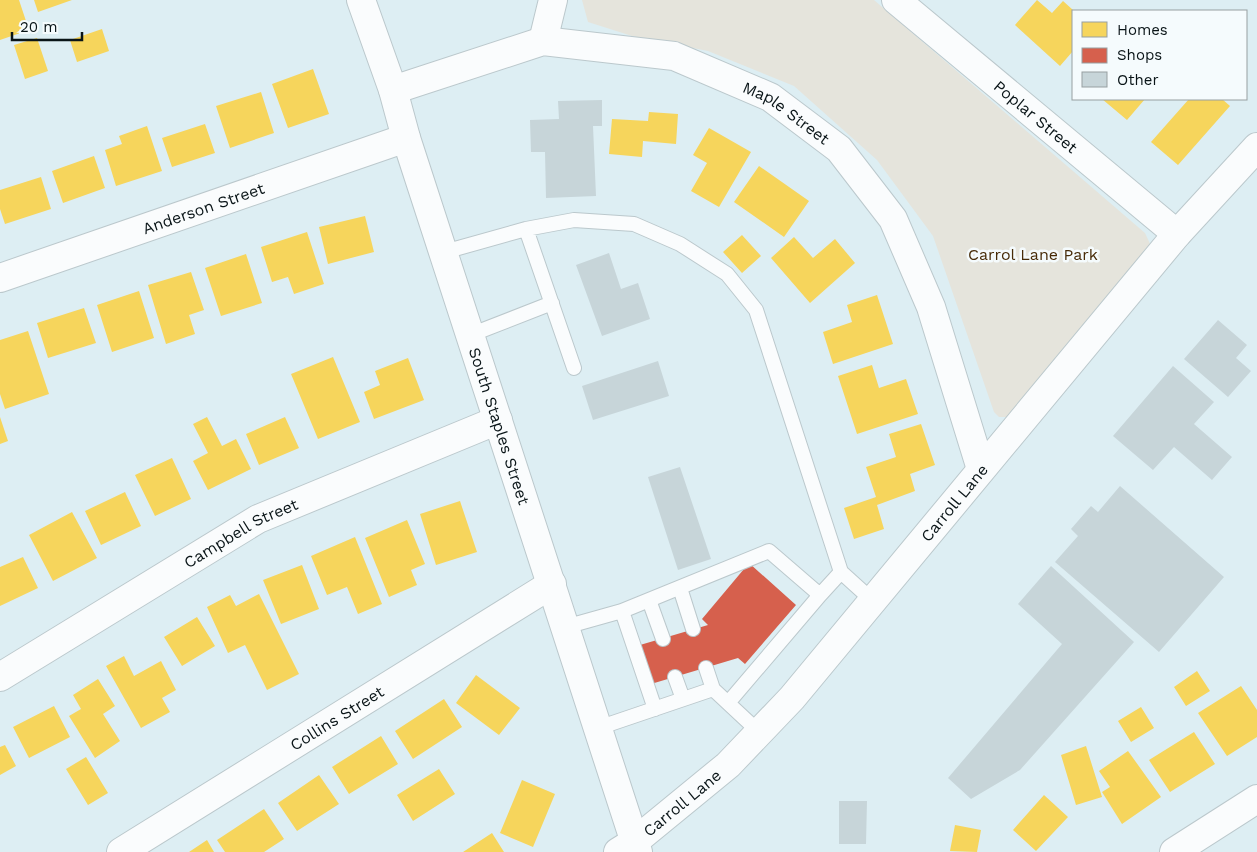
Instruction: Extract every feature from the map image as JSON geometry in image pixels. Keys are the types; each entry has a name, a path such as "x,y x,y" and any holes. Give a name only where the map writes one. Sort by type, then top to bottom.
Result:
{"street":[{"name":"South Staples Street","path":"360,0 393,90 406,138 566,627 598,728 630,849"},
{"path":"542,41 553,0"},
{"name":"Poplar Street","path":"896,0 1177,234"},
{"name":"Maple Street","path":"393,90 542,41 674,56 770,97 839,149 893,219 931,307 981,468"},
{"name":"Anderson Street","path":"0,278 406,138"},
{"name":"Carroll Lane","path":"630,849 728,765 792,698 1177,234 1257,147"},
{"name":"Campbell Street","path":"0,677 258,519 498,420"},
{"name":"Collins Street","path":"121,852 552,584"},
{"path":"1174,852 1257,799"}],"lane":[{"path":"444,252 526,229 574,220 634,224 680,244 727,274 756,310 841,572 873,601"},
{"path":"526,229 574,368"},
{"path":"470,335 552,303"},
{"path":"566,627 622,611 769,551 820,595"},
{"path":"728,703 841,572"},
{"path":"680,588 693,629"},
{"path":"650,600 663,639"},
{"path":"622,611 655,709"},
{"path":"706,668 713,689 759,732"},
{"path":"675,677 683,699"},
{"path":"598,728 713,689"}],"green space":[{"name":"Carrol Lane Park","path":"582,0 874,0 1145,233 1151,246 1010,417 999,417 994,412 933,236 877,160 794,86 708,51 632,36 588,22"}],"building: Homes":[{"path":"0,0 19,0 29,30 0,40"},
{"path":"34,0 72,0 38,12"},
{"path":"1037,0 1052,13 1063,1 1073,10 1072,52 1060,66 1015,25"},
{"path":"102,29 109,51 77,62 70,40"},
{"path":"37,38 48,71 25,79 14,45"},
{"path":"313,69 329,114 288,128 272,84"},
{"path":"261,92 274,133 230,148 216,106"},
{"path":"1103,100 1144,100 1127,120"},
{"path":"1188,100 1223,100 1230,106 1178,165 1151,142"},
{"path":"649,112 678,114 676,144 643,141 642,157 609,154 612,119 648,121"},
{"path":"205,124 215,153 172,167 162,138"},
{"path":"147,126 162,171 116,186 105,150 122,144 119,136"},
{"path":"709,128 751,152 719,207 691,191 707,163 693,155"},
{"path":"94,156 105,188 63,203 52,171"},
{"path":"759,166 809,201 784,237 734,202"},
{"path":"41,177 51,209 5,224 0,209 0,190"},
{"path":"365,216 374,252 328,264 319,227"},
{"path":"307,232 324,284 294,294 288,277 272,282 261,247"},
{"path":"742,235 761,256 742,273 723,252"},
{"path":"794,237 813,258 835,239 855,263 810,303 771,258"},
{"path":"246,254 262,303 221,316 205,268"},
{"path":"191,272 204,310 189,315 195,334 166,344 148,285"},
{"path":"139,291 154,338 112,352 97,305"},
{"path":"877,295 893,344 833,364 823,332 852,322 847,305"},
{"path":"84,308 96,343 48,358 37,323"},
{"path":"28,331 49,394 5,409 0,394 0,340"},
{"path":"333,357 360,422 318,439 291,374"},
{"path":"408,358 424,400 374,419 364,392 380,385 375,371"},
{"path":"872,365 879,388 906,379 918,414 857,434 838,376"},
{"path":"0,417 8,441 0,444"},
{"path":"207,417 222,446 236,439 251,469 208,490 193,461 208,453 193,424"},
{"path":"285,417 299,448 259,465 246,434"},
{"path":"921,424 935,465 910,474 915,491 877,505 884,529 854,539 844,508 876,497 866,467 896,457 889,434"},
{"path":"172,458 191,499 155,516 135,475"},
{"path":"125,492 141,526 101,545 85,511"},
{"path":"460,501 477,552 436,565 420,514"},
{"path":"72,512 97,558 53,581 29,535"},
{"path":"407,520 425,564 411,570 417,585 389,597 365,538"},
{"path":"355,537 382,604 358,614 347,587 327,595 311,556"},
{"path":"23,557 38,588 0,606 0,567"},
{"path":"302,565 319,609 281,624 263,580"},
{"path":"259,594 299,674 267,690 245,645 228,653 207,607 230,595 236,606"},
{"path":"197,617 215,646 182,666 164,637"},
{"path":"124,656 134,676 161,661 176,690 162,698 170,712 141,728 106,666"},
{"path":"1197,671 1210,691 1186,706 1174,687"},
{"path":"476,675 520,708 499,735 456,703"},
{"path":"98,679 115,706 103,714 120,741 95,758 69,716 81,709 73,695"},
{"path":"1241,686 1257,710 1257,737 1227,756 1198,713"},
{"path":"444,699 462,727 413,759 395,731"},
{"path":"54,706 70,737 29,758 13,727"},
{"path":"1141,707 1154,728 1131,742 1118,721"},
{"path":"1194,732 1215,764 1170,792 1149,760"},
{"path":"381,736 398,764 349,794 332,767"},
{"path":"5,745 16,766 0,775 0,747"},
{"path":"1086,746 1102,797 1076,805 1061,755"},
{"path":"1128,751 1161,797 1122,824 1102,792 1110,787 1099,771"},
{"path":"86,757 108,793 88,805 66,769"},
{"path":"439,769 455,794 413,821 397,795"},
{"path":"319,775 339,804 297,831 278,803"},
{"path":"522,780 555,794 533,847 500,833"},
{"path":"1044,795 1068,817 1036,851 1013,830"},
{"path":"264,809 284,839 264,852 225,852 217,840"},
{"path":"955,825 981,830 977,852 950,851"},
{"path":"492,833 504,852 463,852"},
{"path":"207,840 214,852 189,852"}],"building: Shops":[{"path":"749,563 796,605 745,664 738,658 651,684 640,645 708,625 702,619"}],"building: Other":[{"path":"602,100 602,126 593,126 596,196 546,198 545,152 531,152 530,120 559,119 558,101"},
{"path":"609,253 621,289 638,283 650,319 602,336 576,265"},
{"path":"1218,320 1247,345 1236,358 1251,371 1228,397 1184,359"},
{"path":"658,361 669,396 593,420 582,386"},
{"path":"1173,366 1214,402 1194,424 1232,457 1212,480 1174,447 1153,470 1113,436"},
{"path":"680,467 711,559 678,570 648,477"},
{"path":"1120,486 1224,577 1159,652 1055,562 1078,536 1071,529 1091,506 1098,512"},
{"path":"1051,566 1134,642 1020,770 971,799 948,778 1062,644 1018,604"},
{"path":"839,801 867,801 866,844 839,844"}]}
